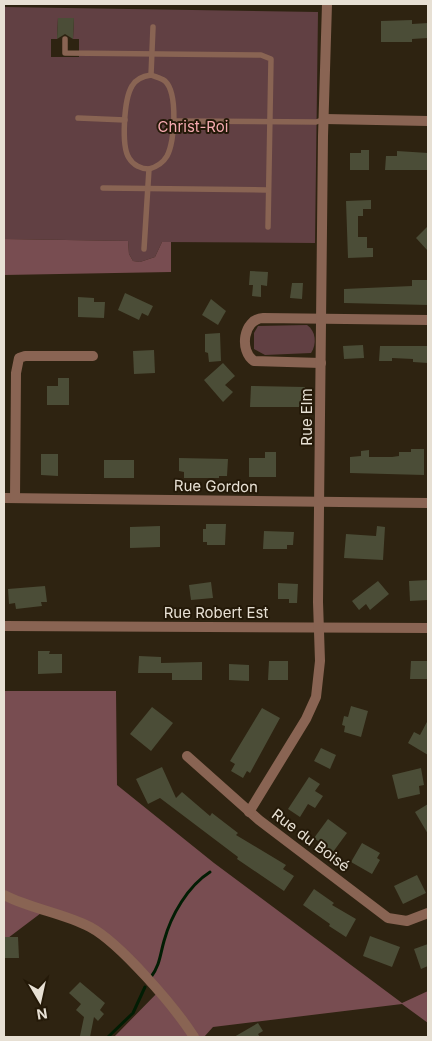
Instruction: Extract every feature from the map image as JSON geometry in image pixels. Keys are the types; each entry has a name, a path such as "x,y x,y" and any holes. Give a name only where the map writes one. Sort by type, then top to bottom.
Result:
{"street":[{"name":"Rue Elm","path":"249,812 306,719 316,697 320,673 318,602 327,4"},
{"path":"325,119 428,121"},
{"path":"321,363 254,361 247,352 246,336 249,324 254,319 428,320"},
{"path":"16,498 16,373 19,358 25,356 93,356"},
{"name":"Rue Gordon","path":"4,498 428,503"},
{"name":"Rue Robert Est","path":"4,626 428,628"},
{"name":"Rue du Boisé","path":"187,756 249,812 388,918 406,921 428,913"},
{"path":"4,895 29,906 84,924 101,934 151,984 194,1037"}],"lane":[{"path":"151,75 153,26"},
{"path":"65,39 65,53 267,56 272,63 269,122 268,226"},
{"path":"151,75 165,81 172,92 174,121 172,140 167,157 162,163 149,169 132,163 128,157 125,120 126,102 133,84 139,78 151,75"},
{"path":"78,118 125,120"},
{"path":"174,121 316,122 325,119"},
{"path":"144,249 149,169"},
{"path":"103,188 268,190"}],"green space":[{"name":"Christ-Roi","path":"4,7 318,12 315,243 162,242 155,257 140,262 133,261 129,254 128,241 4,239","holes":["58,18 74,18 73,39 79,39 79,57 51,57 51,39 57,39"]},
{"path":"307,325 315,338 311,353 265,355 254,349 254,333 258,326"}],"shaded area":[{"path":"4,239 128,241 129,254 133,261 140,262 155,257 162,242 171,242 171,272 4,275"},
{"path":"4,691 116,691 117,785 214,863 402,1003 428,991 428,1023 402,1004 213,1027 204,1037 114,1037 161,989 117,943 49,907 4,941"}],"building":[{"path":"58,18 74,18 73,39 65,34 57,39"},
{"path":"412,20 412,24 428,23 428,38 412,39 412,42 381,42 381,21"},
{"path":"361,150 369,150 369,170 350,170 350,153 361,153"},
{"path":"397,151 428,153 428,170 385,170 386,156 397,156"},
{"path":"371,200 371,209 363,209 363,216 358,216 358,237 367,237 367,248 373,248 373,257 348,258 346,201"},
{"path":"428,226 428,251 416,238"},
{"path":"250,271 268,272 267,286 261,285 261,297 252,296 253,285 249,285"},
{"path":"412,280 428,280 428,305 344,303 344,289 412,286"},
{"path":"292,283 303,283 302,299 290,298"},
{"path":"125,293 153,306 148,316 142,313 139,320 118,310"},
{"path":"78,297 94,298 94,302 105,302 104,318 78,317"},
{"path":"211,299 226,311 218,325 202,315"},
{"path":"220,333 221,361 209,362 208,353 205,352 205,334"},
{"path":"363,345 364,358 344,359 343,346"},
{"path":"380,346 428,346 428,363 413,362 413,359 392,358 392,361 379,361"},
{"path":"154,350 155,373 134,374 133,351"},
{"path":"223,363 235,376 225,385 233,392 223,402 204,380"},
{"path":"58,378 69,378 69,405 47,405 47,386 58,386"},
{"path":"251,386 305,387 305,407 250,407"},
{"path":"411,449 424,449 424,475 350,473 350,457 361,456 361,451 369,450 369,457 392,457 399,456 399,452 411,452"},
{"path":"265,452 276,452 276,477 249,477 249,458 265,458"},
{"path":"41,454 58,454 58,476 41,475"},
{"path":"179,458 228,459 227,476 219,476 219,478 184,478 184,472 179,471"},
{"path":"104,460 134,460 134,478 104,478"},
{"path":"206,524 226,524 225,545 207,545 207,542 203,542 203,529 206,529"},
{"path":"160,526 160,547 130,548 130,527"},
{"path":"377,526 385,527 383,560 344,558 346,534 376,536"},
{"path":"264,531 294,532 293,545 287,545 287,549 263,549"},
{"path":"428,580 428,600 410,601 409,581"},
{"path":"378,581 389,594 370,610 366,604 359,610 352,601"},
{"path":"211,582 213,598 191,600 189,585"},
{"path":"278,583 298,584 297,603 289,603 289,599 278,599"},
{"path":"45,586 47,602 41,602 42,606 16,609 15,603 9,604 8,589"},
{"path":"38,651 50,651 49,654 62,654 62,673 38,674"},
{"path":"139,656 161,657 161,663 202,662 202,680 172,680 172,673 138,673"},
{"path":"269,661 288,661 288,680 268,680"},
{"path":"411,661 428,661 428,679 410,679"},
{"path":"229,664 249,665 249,681 229,680"},
{"path":"351,706 368,711 361,737 344,732 345,726 342,725 344,716 348,717"},
{"path":"152,707 173,723 151,751 130,734"},
{"path":"262,708 280,718 250,773 247,771 243,778 231,771 235,764 230,761"},
{"path":"428,720 428,755 408,743 414,732 420,735"},
{"path":"321,748 336,755 330,769 314,761"},
{"path":"162,767 176,798 182,792 210,816 212,813 238,833 236,835 286,865 283,869 294,876 284,891 237,859 238,857 160,798 148,804 136,779"},
{"path":"421,768 424,785 419,786 420,794 398,799 392,775"},
{"path":"309,777 320,784 315,791 323,796 315,808 308,804 300,817 288,809"},
{"path":"428,804 428,834 415,812"},
{"path":"328,819 347,833 333,852 314,838"},
{"path":"362,843 380,853 377,858 380,860 372,874 351,862"},
{"path":"417,875 426,893 403,904 394,886"},
{"path":"314,889 334,903 332,905 356,919 346,937 303,905"},
{"path":"370,936 400,947 392,967 363,956"},
{"path":"4,937 18,937 19,958 4,958"},
{"path":"428,944 428,966 421,969 414,949"},
{"path":"80,982 105,1003 100,1010 104,1014 98,1021 94,1017 90,1037 80,1036 84,1017 76,1010 81,1004 69,993"},
{"path":"258,1023 263,1031 258,1034 260,1037 234,1037"}],"waterway":[{"path":"151,977 158,964 167,931 181,902 195,885 210,872"},
{"path":"108,1037 133,1013 145,987"}]}
